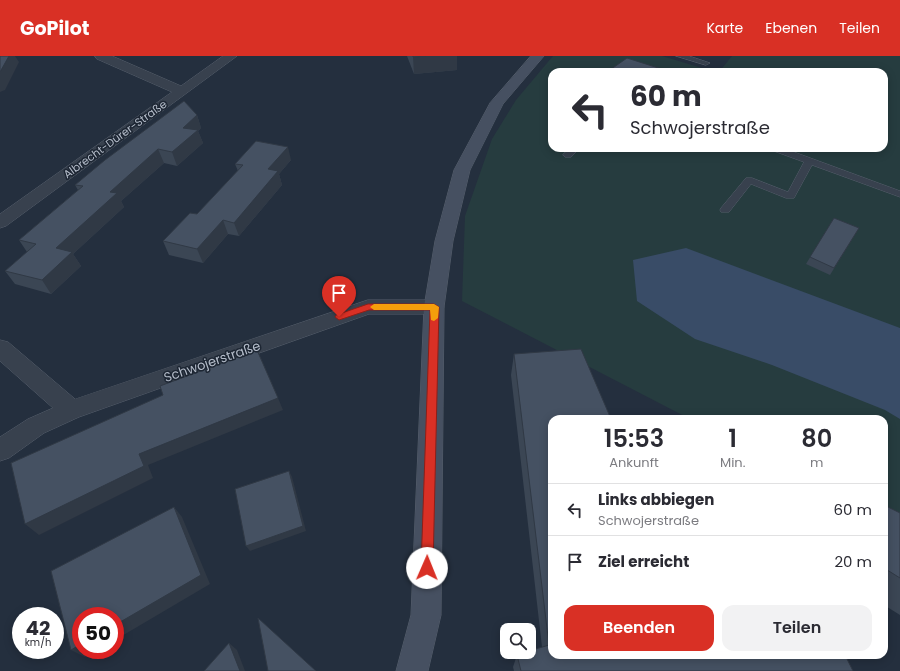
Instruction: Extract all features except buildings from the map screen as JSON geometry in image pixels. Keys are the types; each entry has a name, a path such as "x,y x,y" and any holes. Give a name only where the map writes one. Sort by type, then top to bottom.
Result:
{"main road":[{"path":"412,671 426,615 434,307 444,241 462,170 497,103 538,56"}],"street":[{"path":"101,56 181,92"},
{"name":"Albrecht-Dürer-Straße","path":"0,222 231,56"},
{"name":"Schwojerstraße","path":"0,450 36,426 71,410 368,307 434,307"},
{"path":"0,348 71,410"}],"lane":[{"path":"680,56 706,63"},
{"path":"568,155 571,152"},
{"path":"784,152 900,194"},
{"path":"724,210 749,180 790,196 809,162"}],"green space":[{"path":"553,56 662,56 702,68 548,68 548,152 888,152 888,68 722,68 732,56 900,56 900,527 888,521 888,415 682,415 462,301 465,216 492,139 516,100"}],"water":[{"path":"686,248 900,328 900,419 885,410 772,365 695,339 637,301 633,260"}],"slow traffic":[{"path":"374,307 434,307 434,318"}],"route":[{"path":"339,317 368,307 434,307 427,568"}]}
